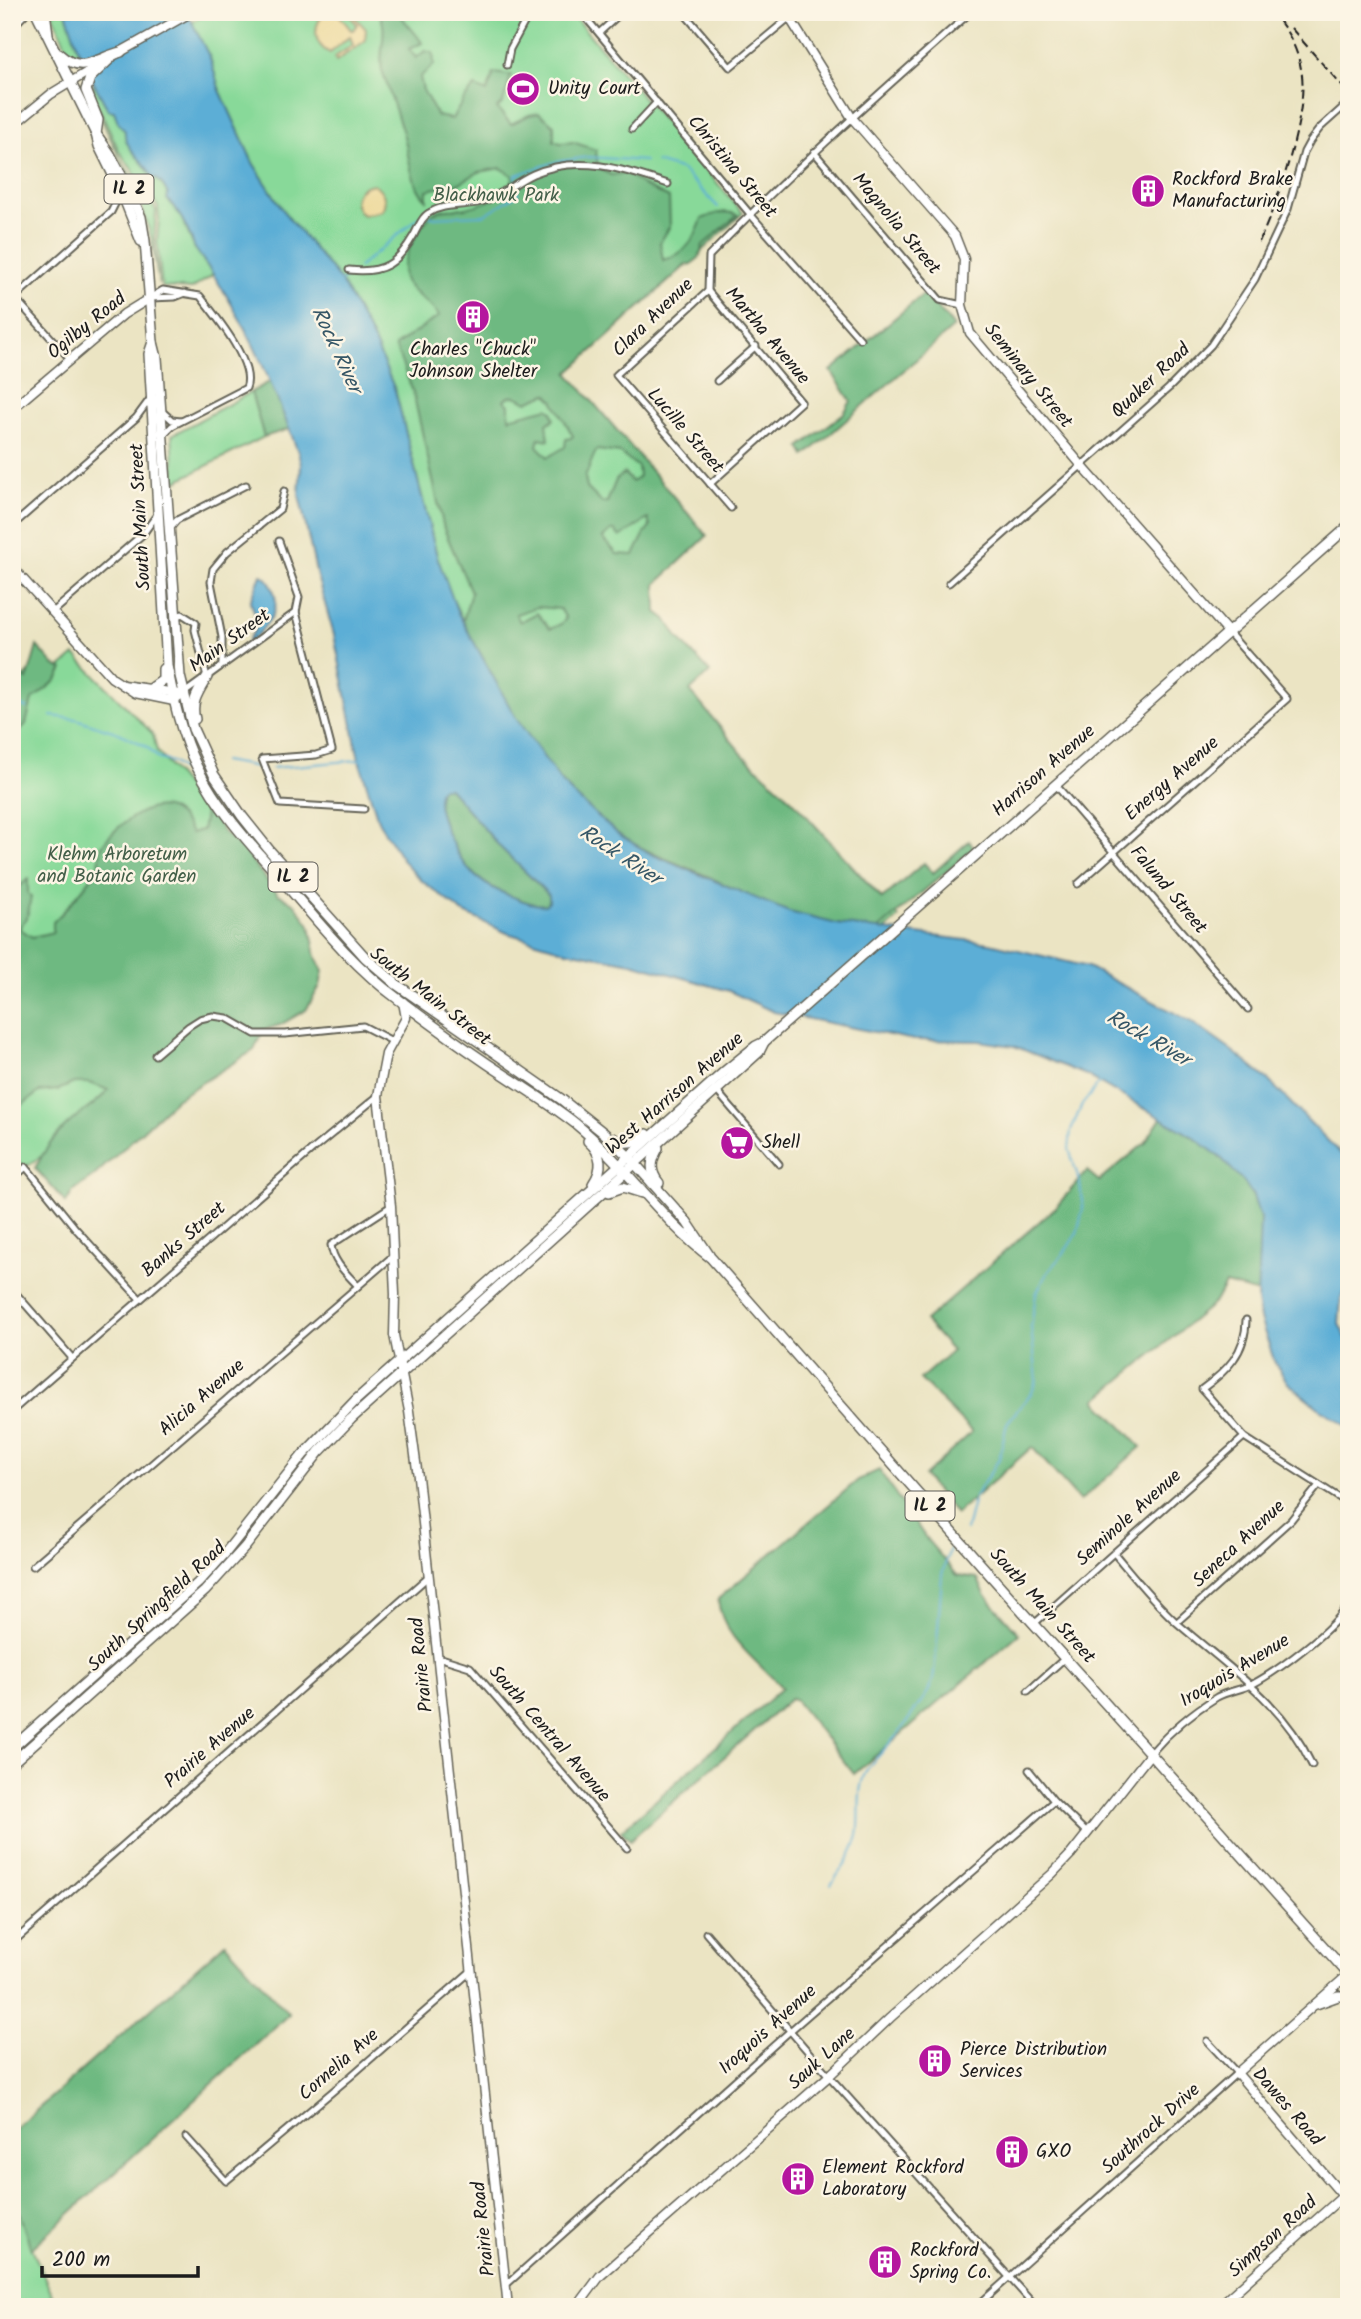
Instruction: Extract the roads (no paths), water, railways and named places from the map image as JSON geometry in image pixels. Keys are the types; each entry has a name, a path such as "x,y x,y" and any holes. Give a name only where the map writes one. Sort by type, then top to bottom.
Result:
{"main road":[{"name":"South Main Street","path":"40,15 47,36 96,134 110,154 137,206 144,229 163,437 176,696 214,775 233,803 338,929 381,971 605,1134 632,1160 701,1240 711,1258"},
{"path":"53,48 83,74 95,73 111,58"},
{"path":"96,134 97,120 83,74 86,65 121,52"},
{"name":"South Main Street","path":"96,134 145,251"},
{"name":"South Main Street","path":"153,342 149,354 165,633 179,722 198,769 227,814 334,940 380,985 574,1123 624,1168 677,1230 711,1258 1349,1975"},
{"name":"Harrison Avenue","path":"764,1042 1349,526"},
{"path":"149,690 160,683 164,676 162,652 165,633"},
{"path":"207,677 196,696 193,715 203,743 233,803"},
{"name":"West Harrison Avenue","path":"401,1374 535,1254 756,1046 764,1042"},
{"path":"605,1134 622,1142 638,1140 689,1098 711,1088"},
{"name":"West Harrison Avenue","path":"632,1160 670,1133 711,1088"},
{"path":"537,1096 554,1115 593,1146 599,1156 601,1165 598,1176 578,1202"},
{"path":"670,1133 653,1159 652,1170 695,1225 701,1240"},
{"name":"West Harrison Avenue","path":"399,1362 578,1202 624,1168"},
{"path":"535,1254 617,1188 637,1190 653,1202"},
{"name":"South Springfield Road","path":"12,1748 198,1583 323,1433 399,1362"},
{"name":"South Springfield Road","path":"12,1763 205,1591 246,1547 319,1452 401,1374"},
{"path":"1316,2004 1338,1996 1349,1996"}],"street":[{"path":"507,65 510,49 530,12"},
{"name":"Christina Street","path":"581,12 750,214 860,339"},
{"path":"599,33 622,12"},
{"path":"683,12 730,67 788,14"},
{"name":"Clara Avenue","path":"616,375 708,291 709,256 750,214 814,152 971,12"},
{"path":"111,58 190,14"},
{"name":"Seminary Street","path":"788,14 852,118 955,236 964,259 962,305 970,333 1228,632"},
{"path":"12,27 25,15 40,15"},
{"path":"12,126 51,94 83,74"},
{"path":"632,129 657,102"},
{"name":"Quaker Road","path":"949,583 1169,388 1211,345 1261,267 1288,209 1304,152 1320,128 1349,102"},
{"name":"Magnolia Street","path":"814,152 940,300 962,305"},
{"path":"349,270 378,269 396,262 427,213 440,208 481,202 534,174 556,167 585,164 610,166 668,184"},
{"path":"69,359 14,299 111,212 121,191"},
{"path":"111,212 123,208 130,212"},
{"path":"150,298 163,290 200,296 231,337 248,374 246,388 169,428 163,437"},
{"name":"Martha Avenue","path":"708,291 801,402 710,484"},
{"name":"Ogilby Road","path":"12,409 124,314 150,298"},
{"path":"717,381 756,346"},
{"name":"Lucille Street","path":"616,375 731,508"},
{"path":"12,526 136,418 151,397"},
{"path":"161,410 172,420 181,421"},
{"path":"136,418 142,416 153,423"},
{"path":"169,531 174,523 184,517 246,485"},
{"path":"222,666 222,637 211,582 213,569 227,552 281,509 284,491"},
{"path":"167,508 184,517"},
{"path":"53,612 143,534 158,513"},
{"path":"143,534 151,533 159,539"},
{"path":"279,541 299,597 296,612 332,750 316,755 262,759 280,804 364,809"},
{"path":"12,567 104,670 122,685 135,693 176,696"},
{"name":"Main Street","path":"176,696 207,677 296,612"},
{"path":"174,617 182,614 196,623 195,630 200,641 207,677"},
{"name":"Energy Avenue","path":"1078,884 1287,699 1228,632"},
{"path":"122,685 176,696"},
{"name":"Falund Street","path":"1055,784 1115,850 1173,923 1248,1009"},
{"path":"402,1003 406,1012 403,1026"},
{"path":"155,1055 189,1026 200,1019 214,1016 228,1018 255,1034 285,1034 363,1026 392,1041"},
{"path":"403,1026 416,1019 427,1020"},
{"name":"Prairie Road","path":"403,1026 392,1041 383,1067 378,1096 391,1206 394,1335 409,1411 429,1576 508,2307"},
{"path":"711,1088 779,1164"},
{"name":"Banks Street","path":"12,1411 378,1096"},
{"path":"12,1180 26,1167 76,1229 140,1299"},
{"path":"358,1286 338,1264 331,1245 391,1206"},
{"name":"Alicia Avenue","path":"33,1566 393,1256"},
{"path":"12,1289 72,1358"},
{"path":"1246,1320 1243,1345 1226,1368 1202,1390 1244,1437 1349,1504"},
{"name":"Seminole Avenue","path":"1035,1623 1244,1437"},
{"name":"Seneca Avenue","path":"1177,1622 1291,1520 1319,1485"},
{"path":"1114,1553 1155,1602 1272,1704 1306,1751 1312,1765"},
{"name":"Prairie Avenue","path":"12,1943 429,1576"},
{"name":"Iroquois Avenue","path":"1087,1833 1151,1753 1191,1713 1220,1695 1252,1684 1306,1647 1348,1609"},
{"name":"South Central Avenue","path":"438,1657 470,1667 627,1848"},
{"path":"1028,1691 1065,1658"},
{"path":"1029,1770 1054,1801 1087,1833"},
{"name":"Iroquois Avenue","path":"506,2285 790,2031 1054,1801"},
{"name":"Sauk Lane","path":"577,2307 600,2276 1052,1874 1087,1833"},
{"path":"706,1934 828,2076 1036,2307"},
{"name":"Cornelia Ave","path":"186,2137 226,2181 470,1972"},
{"name":"Southrock Drive","path":"976,2307 1349,1975"},
{"name":"Dawes Road","path":"1207,2040 1346,2193"},
{"name":"Simpson Road","path":"1218,2307 1346,2193"}],"water":[{"name":"Rock River","path":"66,12 187,12 210,58 219,88 253,163 287,216 341,281 374,341 395,390 437,556 458,613 516,718 562,783 618,834 651,854 789,912 837,924 990,943 1088,967 1190,1021 1235,1053 1268,1080 1349,1162 1349,1284 1341,1298 1339,1324 1349,1343 1349,1427 1320,1409 1288,1383 1275,1363 1260,1319 1257,1301 1260,1218 1253,1196 1244,1182 1220,1157 1192,1136 1086,1075 1014,1046 979,1041 914,1040 774,1012 729,991 632,963 567,951 507,933 462,912 421,880 404,862 379,823 359,760 334,635 317,576 299,495 301,465 277,398 242,322 196,249 175,208 167,199 164,186 152,177 131,149 114,111 109,110 105,104 82,61","holes":["441,788 449,788 501,848 549,895 549,901 545,905 526,902 496,890 469,870 451,842 439,809"]},
{"path":"261,575 270,582 276,604 271,618 251,642 248,641 257,623 250,602"}],"waterway":[{"path":"430,217 484,215 518,194 516,175 555,162 588,157 645,161"},
{"path":"656,162 682,170 718,207"},
{"path":"358,268 419,217"},
{"path":"341,281 351,273"},
{"path":"12,703 27,708"},
{"path":"51,716 76,719 119,733 146,746 159,759 196,773"},
{"path":"272,768 359,760"},
{"path":"223,761 258,767"},
{"path":"966,1530 974,1498 999,1459 1007,1423 1032,1392 1037,1380 1031,1327 1036,1294 1046,1275 1077,1233 1083,1209 1080,1183 1069,1149 1071,1130 1082,1105 1100,1082"},
{"path":"831,1885 854,1849 858,1835 863,1777 898,1734 928,1692 933,1680 942,1574 951,1546"}],"railway":[{"path":"1259,242 1290,157 1303,87 1294,46 1272,12"},
{"path":"1291,28 1349,94"}],"place":[{"name":"Unity Court","path":"523,89"},
{"name":"Rockford Brake Manufacturing","path":"1148,191"},
{"name":"Charles \"Chuck\" Johnson Shelter","path":"473,317"},
{"name":"Shell","path":"737,1143"},
{"name":"Pierce Distribution Services","path":"935,2061"},
{"name":"GXO","path":"1012,2152"},
{"name":"Element Rockford Laboratory","path":"798,2179"},
{"name":"Rockford Spring Co.","path":"885,2262"}],"park label":[{"name":"Blackhawk Park","path":"496,196"},
{"name":"Klehm Arboretum and Botanic Garden","path":"117,866"}]}
